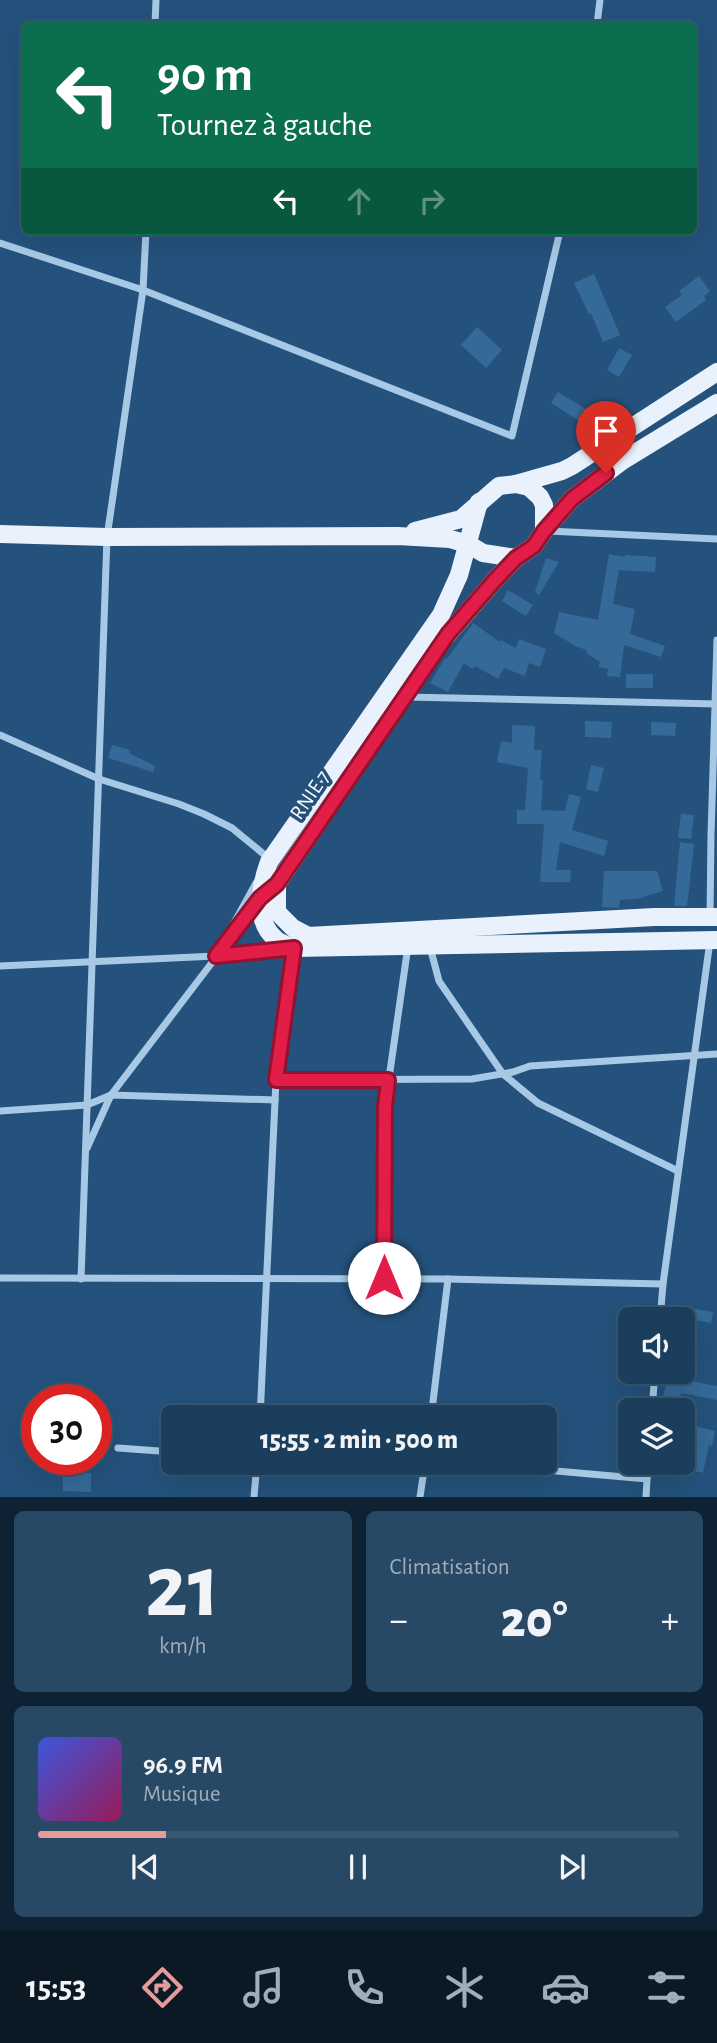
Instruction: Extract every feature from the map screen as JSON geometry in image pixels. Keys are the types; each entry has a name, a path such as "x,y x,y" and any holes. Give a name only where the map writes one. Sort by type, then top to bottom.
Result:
{"main road":[{"path":"398,536 461,519 499,486 516,484 572,466 717,372"},
{"name":"RNIE 7","path":"277,884 438,647 495,580 516,558 534,546 572,499 622,461 717,403"},
{"path":"516,484 529,487 540,497 544,505 544,531"},
{"name":"RNIE 7","path":"260,898 262,881 269,862 441,615 459,575 479,502"},
{"path":"0,534 107,537 398,536 450,539 468,544 483,553 516,558"},
{"path":"277,884 277,912 293,928 309,936 654,917 714,917"},
{"path":"260,898 266,926 277,940 294,948 714,940"}],"street":[{"path":"155,21 156,0"},
{"path":"597,21 600,0"},
{"path":"81,1279 107,537 144,290 146,235"},
{"path":"0,243 144,290 512,436 559,235"},
{"path":"544,531 717,538"},
{"path":"714,917 710,835 717,640"},
{"path":"405,697 716,704"},
{"path":"0,735 99,779 204,814 233,828 266,856 269,862 216,956"},
{"path":"85,1152 111,1095 260,898 277,884"},
{"path":"661,1307 678,1171 714,940"},
{"path":"430,944 439,981 503,1074 538,1103 678,1171"},
{"path":"384,1278 385,1107 408,945"},
{"path":"0,966 216,956 294,948 276,1080 261,1405"},
{"path":"276,1080 472,1079 530,1066 717,1054"},
{"path":"0,1111 87,1105 111,1095 275,1100"},
{"path":"0,1278 384,1278 663,1284"},
{"path":"433,1405 448,1279"},
{"path":"118,1448 161,1451"},
{"path":"557,1471 647,1479"},
{"path":"254,1497 256,1475"},
{"path":"420,1497 423,1475"},
{"path":"646,1497 647,1475"}],"building":[{"path":"594,274 620,335 603,342 574,283"},
{"path":"699,276 710,291 704,296 706,300 676,322 665,307 682,295 679,291"},
{"path":"477,327 502,350 486,368 461,345"},
{"path":"619,348 632,355 619,377 607,370"},
{"path":"558,392 600,418 593,430 551,403"},
{"path":"609,554 656,557 655,572 619,570 613,604 635,609 630,634 665,646 661,657 624,645 620,677 607,676 608,669 598,667 600,662 586,653 587,650 554,633 559,612 598,620"},
{"path":"546,558 559,562 539,595 535,592"},
{"path":"508,590 533,605 526,616 502,601"},
{"path":"473,623 500,642 501,640 516,648 519,639 546,649 540,667 529,663 525,676 504,668 498,679 464,663 448,692 430,683 445,658 447,659"},
{"path":"626,674 653,674 653,688 626,688"},
{"path":"585,721 612,722 611,738 585,737"},
{"path":"651,722 676,723 675,736 651,735"},
{"path":"512,725 535,726 534,750 542,750 541,810 565,811 569,794 581,797 572,830 608,841 604,856 560,842 556,870 571,870 570,882 540,882 544,824 517,824 517,810 525,810 528,768 497,762 501,741 512,743"},
{"path":"112,745 130,750 129,753 155,766 153,772 108,758"},
{"path":"591,765 604,768 598,792 586,789"},
{"path":"681,814 694,815 691,839 678,838"},
{"path":"680,842 694,844 687,906 674,906"},
{"path":"604,871 657,871 663,891 637,899 620,900 619,908 602,907"},
{"path":"695,1309 713,1312 711,1323 695,1320"},
{"path":"695,1382 717,1386 717,1400 681,1393 680,1398 663,1398 666,1384 695,1384"},
{"path":"695,1426 715,1431 703,1473 695,1471"},
{"path":"63,1475 91,1475 91,1492 63,1491"}],"route":[{"path":"384,1278 385,1107 388,1080 276,1080 294,948 216,956 260,898 277,884 448,634 516,558 534,546 572,499 606,473"}]}
